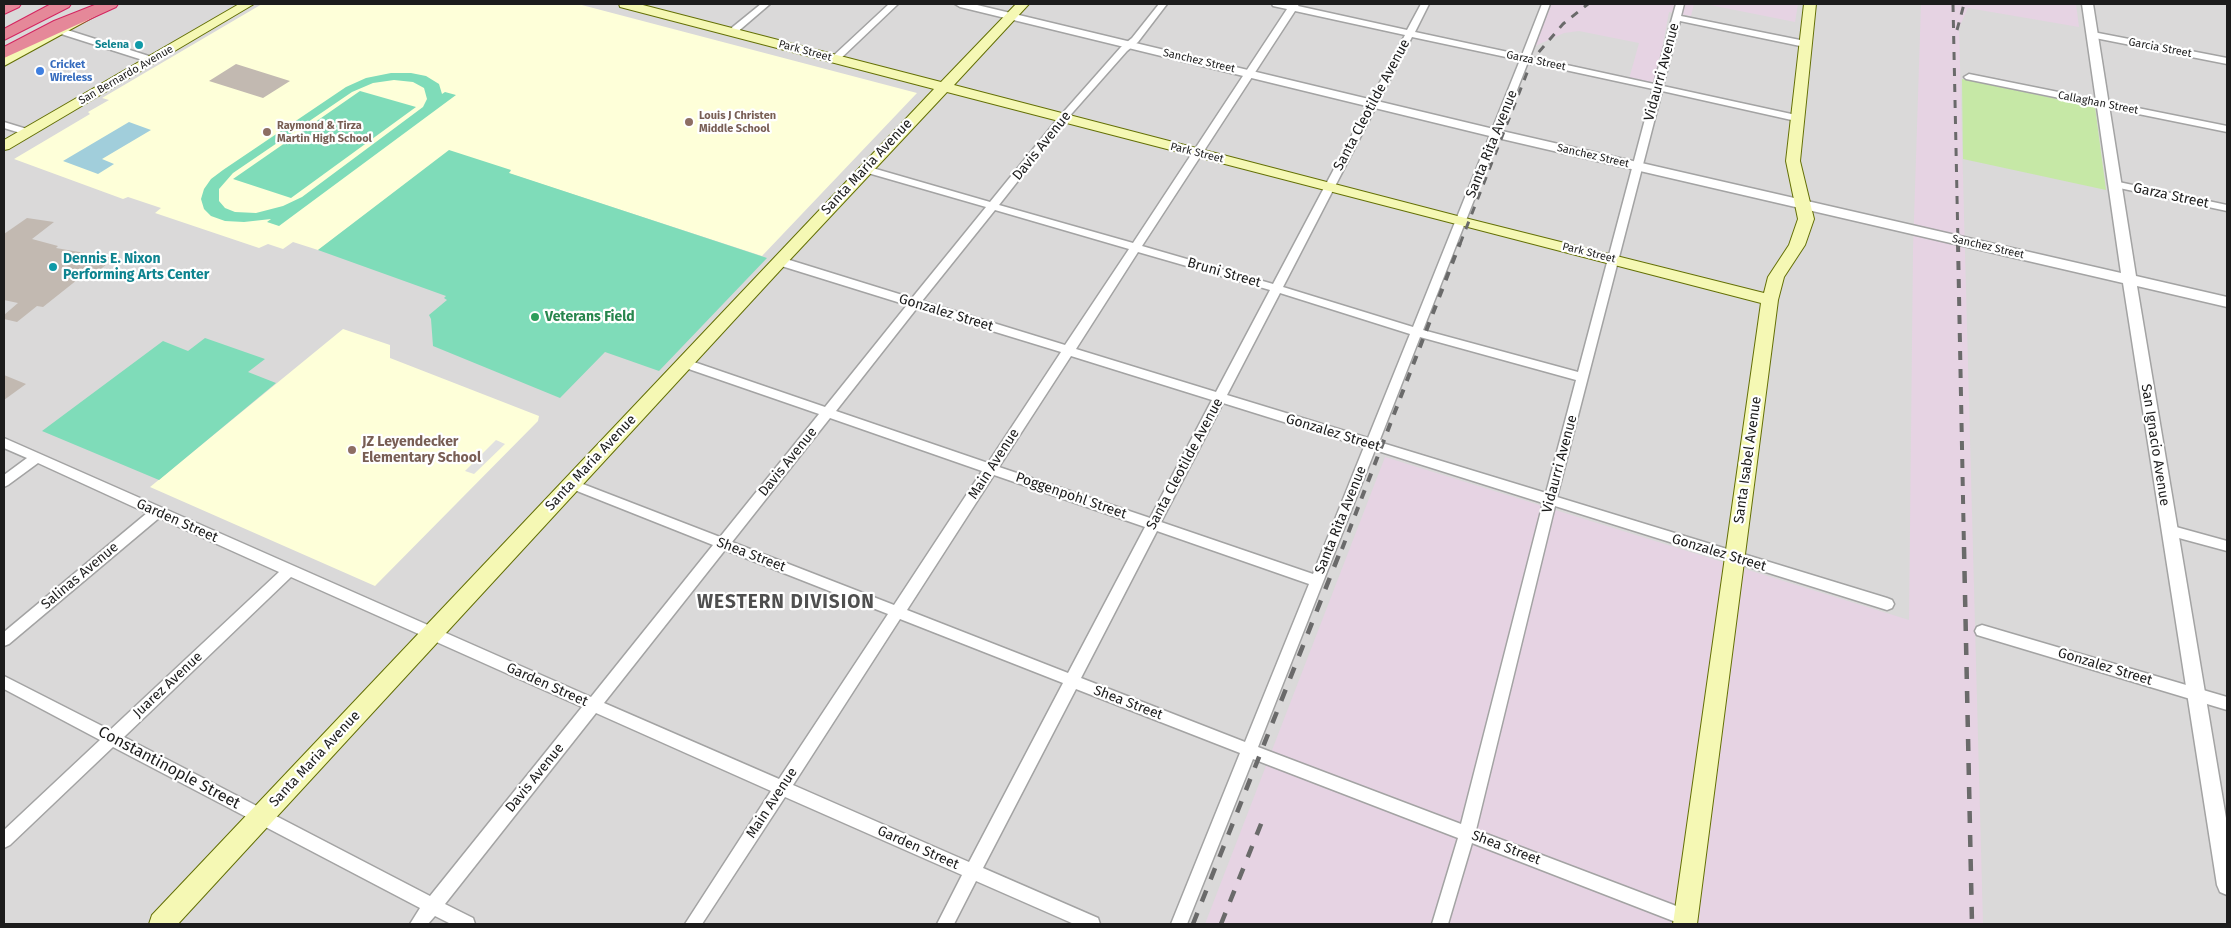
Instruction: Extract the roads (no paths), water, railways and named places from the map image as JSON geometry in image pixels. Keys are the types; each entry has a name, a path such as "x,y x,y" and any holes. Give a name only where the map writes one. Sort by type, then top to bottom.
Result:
{"highway":[{"path":"4,9 12,4"},
{"path":"4,22 39,4"},
{"path":"4,35 63,4"},
{"path":"4,53 60,25 110,4"}],"main road":[{"path":"4,62 110,4"},
{"name":"San Bernardo Avenue","path":"4,146 248,4"},
{"name":"Santa Maria Avenue","path":"161,924 865,169 1022,4"},
{"name":"Santa Isabel Avenue","path":"1686,921 1770,300 1776,277 1797,245 1806,219 1805,206 1793,161 1796,118 1810,4"},
{"name":"Park Street","path":"632,5 942,87 1770,300"}],"street":[{"path":"732,32 766,4"},
{"path":"835,59 894,4"},
{"name":"Sanchez Street","path":"960,4 1496,134 2227,302"},
{"name":"Davis Avenue","path":"418,924 1063,118 1135,40 1163,4"},
{"name":"Garza Street","path":"1276,4 1293,6 1796,118"},
{"name":"Santa Cleotilde Avenue","path":"946,924 1425,4"},
{"name":"Santa Rita Avenue","path":"1179,924 1526,59 1546,4"},
{"name":"Vidaurri Avenue","path":"1440,924 1467,833 1550,501 1680,4"},
{"name":"San Ignacio Avenue","path":"2088,4 2114,184 2227,885"},
{"name":"Main Avenue","path":"693,924 1293,6"},
{"path":"1677,18 1805,44"},
{"path":"61,31 152,60"},
{"name":"Garcia Street","path":"2093,35 2227,61"},
{"name":"Callaghan Street","path":"1969,77 2227,130"},
{"path":"4,125 27,132"},
{"name":"Bruni Street","path":"865,169 1277,288 1416,332 1582,378"},
{"name":"Garza Street","path":"2114,184 2227,208"},
{"name":"Gonzalez Street","path":"779,261 1887,604"},
{"name":"Poggenpohl Street","path":"684,363 1316,581"},
{"name":"Garden Street","path":"4,443 593,706 1092,924"},
{"path":"4,482 36,458"},
{"name":"Shea Street","path":"571,484 1249,750 1467,833 1686,921"},
{"name":"Salinas Avenue","path":"4,640 157,512"},
{"path":"2169,530 2227,546"},
{"name":"Juarez Avenue","path":"4,840 289,571"},
{"name":"Gonzalez Street","path":"1982,631 2227,704"},
{"name":"Constantinople Street","path":"4,682 467,924"}],"water":[{"path":"129,122 151,130 102,159 114,164 98,174 63,161"}],"railway":[{"path":"1460,244 1532,60 1563,24 1588,4"},
{"path":"1953,4 1958,244"},
{"path":"1957,30 1964,4"},
{"path":"1342,549 1460,243"},
{"path":"1958,243 1964,549"},
{"path":"1193,924 1342,547"},
{"path":"1964,547 1972,924"},
{"path":"1221,924 1265,814"}],"place":[{"name":"Selena","path":"139,45"},
{"name":"Cricket Wireless","path":"40,71"},
{"name":"Louis J Christen Middle School","path":"689,122"},
{"name":"Raymond & Tirza Martin High School","path":"267,132"},
{"name":"Dennis E. Nixon Performing Arts Center","path":"53,267"},
{"name":"Veterans Field","path":"535,317"},
{"name":"JZ Leyendecker Elementary School","path":"352,450"}],"district":[{"name":"WESTERN DIVISION","path":"786,603"}]}
